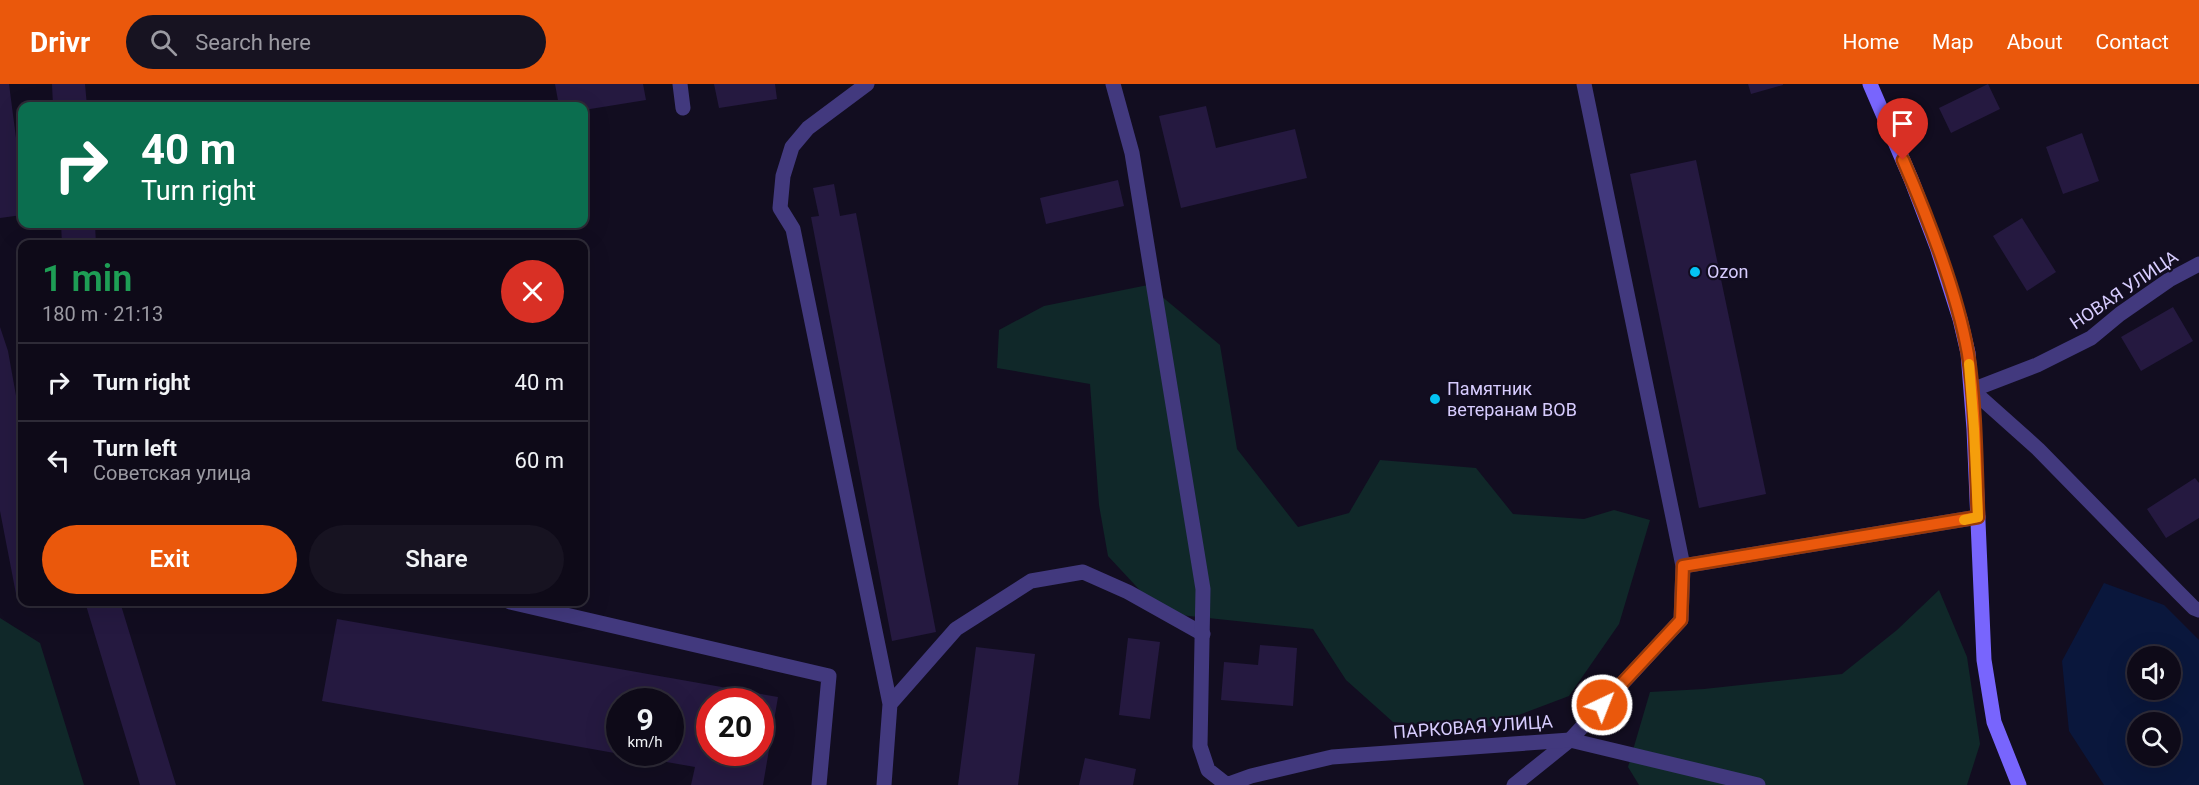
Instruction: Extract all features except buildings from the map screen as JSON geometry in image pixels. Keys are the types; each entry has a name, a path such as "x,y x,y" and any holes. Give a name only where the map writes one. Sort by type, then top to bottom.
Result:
{"main road":[{"path":"1870,84 1911,178 1937,247 1960,319 1968,353 1972,390 1986,670 1994,722 2019,785"}],"street":[{"path":"680,84 683,108"},
{"path":"867,84 808,128 792,147 783,176 780,208 793,229 890,704 884,785"},
{"path":"1113,84 1132,153 1203,589 1200,746 1208,770 1226,785"},
{"path":"1514,785 1570,740 1681,620 1683,566 1584,84"},
{"name":"НОВАЯ УЛИЦА","path":"1972,390 2037,365 2091,338 2120,314 2169,280 2199,264"},
{"path":"1972,390 2038,449 2194,608 2199,610"},
{"path":"1683,566 1978,517"},
{"path":"890,704 956,629 1031,581 1083,572 1128,592 1203,634"},
{"path":"527,606 829,676 819,785"},
{"name":"ПАРКОВАЯ УЛИЦА","path":"1226,785 1251,776 1332,757 1570,740 1758,785"}],"green space":[{"path":"1148,285 1220,345 1237,449 1298,527 1349,513 1380,460 1476,468 1513,514 1584,519 1614,510 1650,520 1619,624 1569,696 1482,729 1393,722 1346,680 1313,629 1161,613 1108,556 1099,505 1090,384 997,368 999,330 1044,306"},
{"path":"1939,590 1967,657 1980,744 1967,785 1639,785 1628,767 1650,692 1704,689 1842,674 1897,630"},
{"path":"0,618 40,643 84,785 0,785"}],"water":[{"path":"2104,583 2164,605 2199,640 2199,785 2104,785 2069,731 2062,661"}],"slow traffic":[{"path":"1964,520 1978,517 1969,364"}],"place":[{"name":"Ozon","path":"1695,272"},
{"name":"Памятник ветеранам ВОВ","path":"1435,399"}],"route":[{"path":"1602,705 1681,620 1683,566 1978,517 1968,353 1960,319 1937,247 1903,160"}]}
